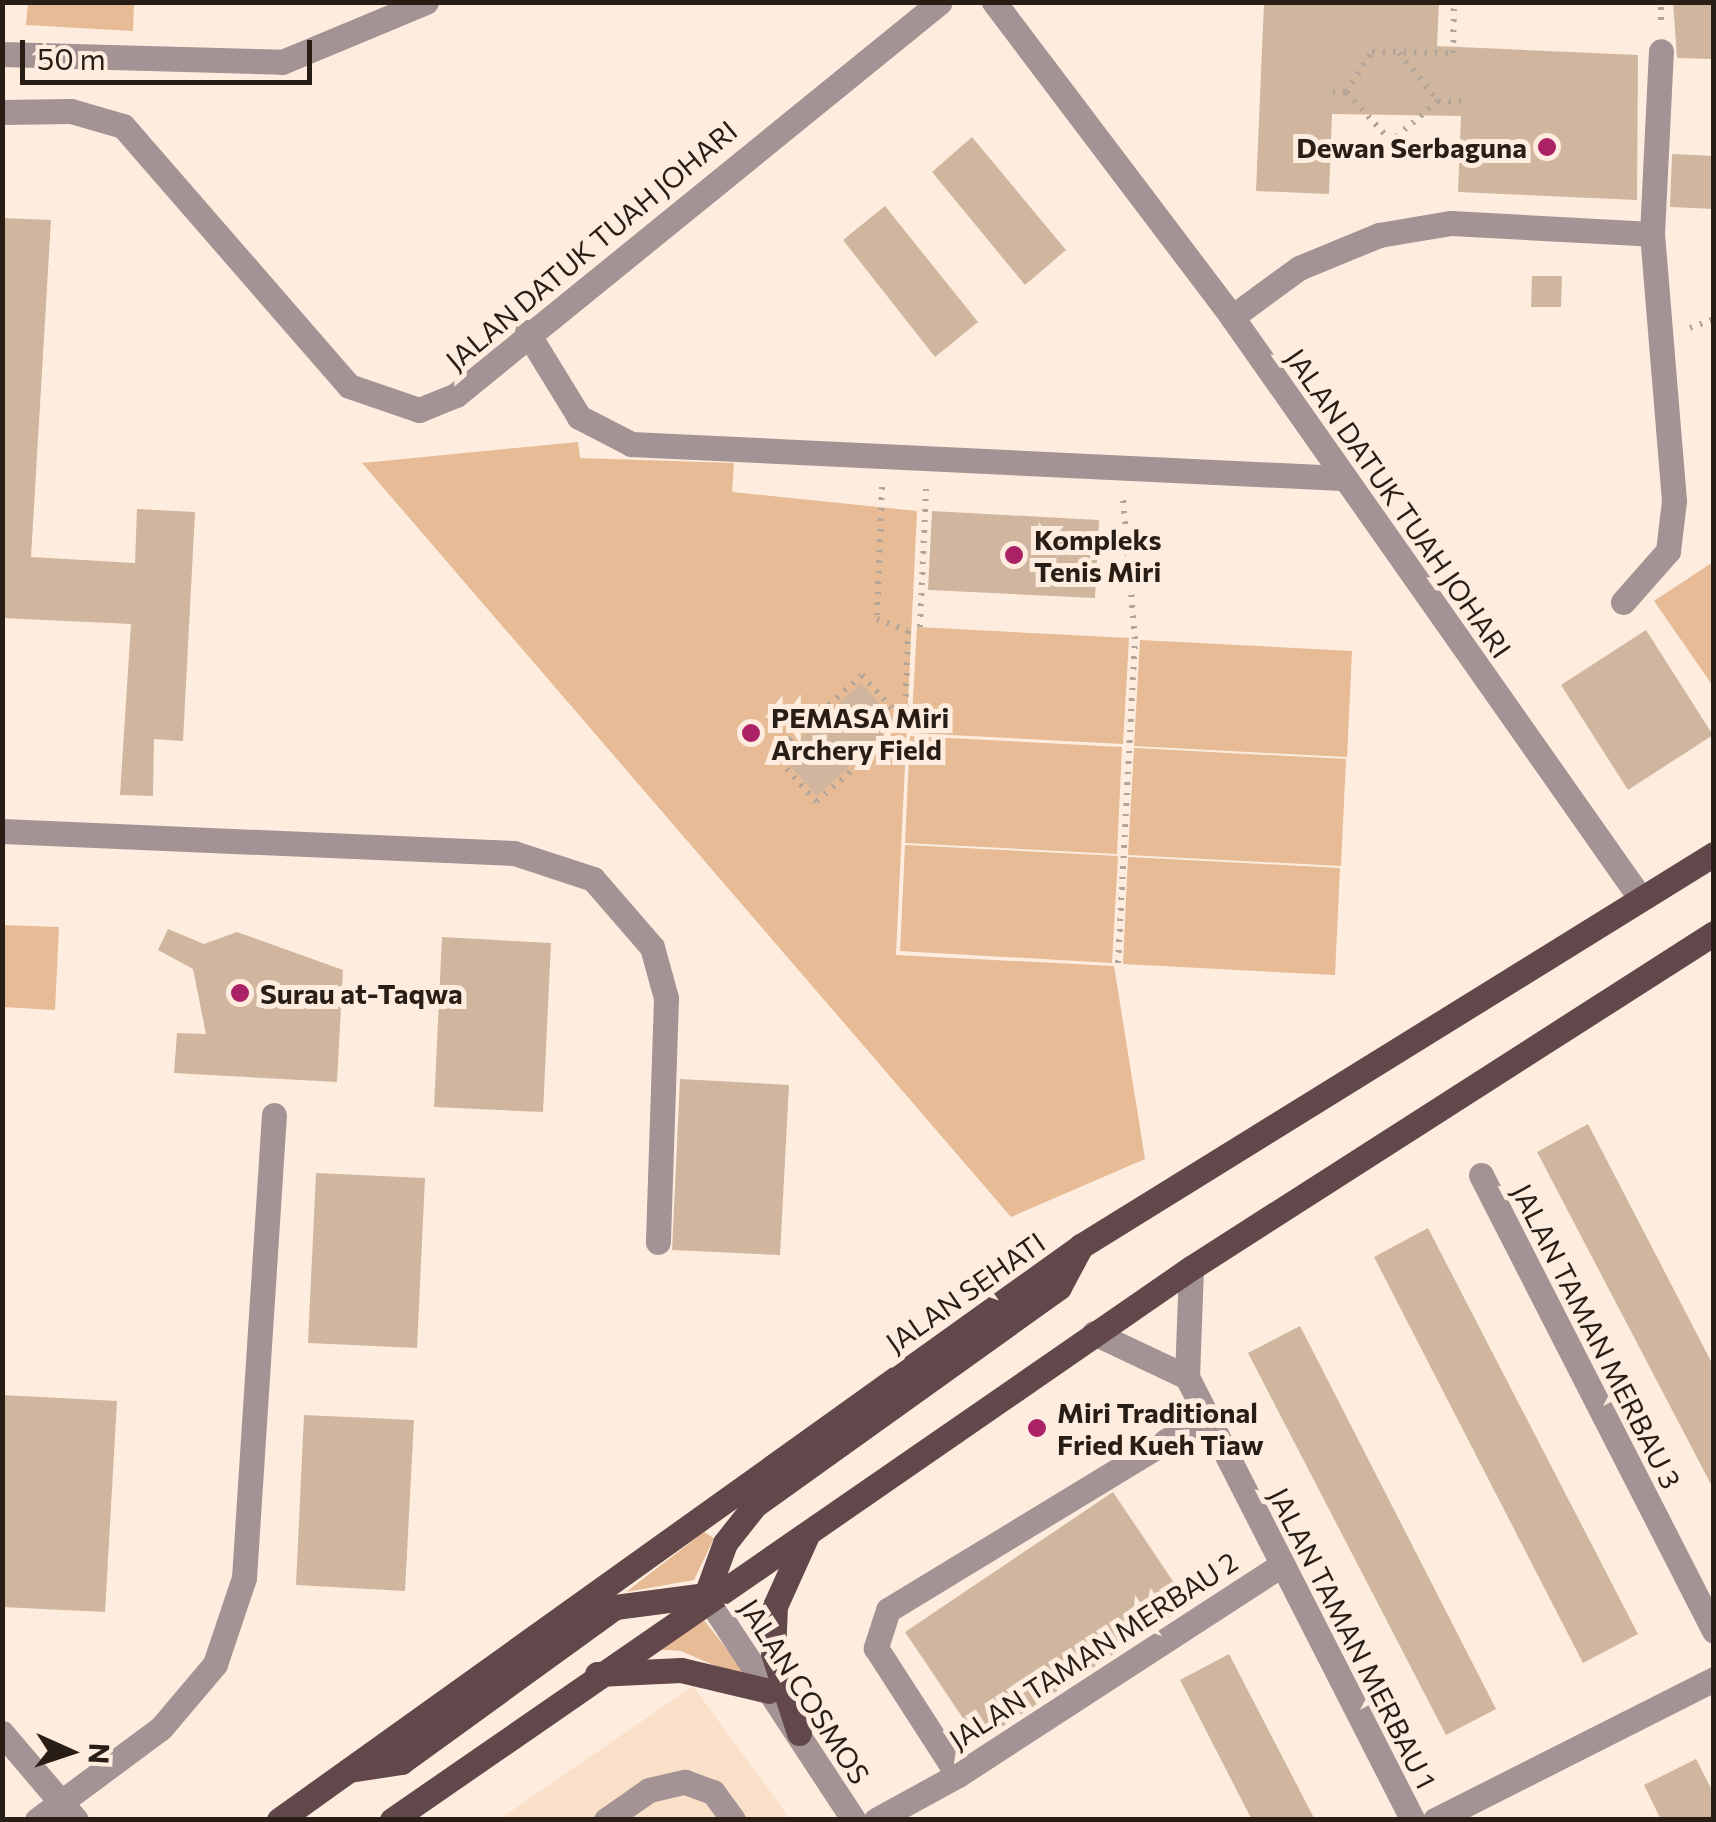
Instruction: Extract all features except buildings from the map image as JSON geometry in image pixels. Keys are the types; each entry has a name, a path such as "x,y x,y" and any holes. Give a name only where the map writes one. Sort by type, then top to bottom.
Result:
{"main road":[{"name":"JALAN SEHATI","path":"278,1820 1081,1246 1714,854"},
{"path":"392,1820 590,1675 1191,1268 1714,933"},
{"path":"706,1595 725,1543 755,1505 1058,1287 1081,1246"},
{"path":"798,1733 773,1653 775,1606 789,1561 816,1522"},
{"path":"345,1770 401,1762 615,1608 706,1595"},
{"path":"590,1675 681,1670 769,1692"}],"street":[{"path":"2,54 282,62 426,2"},
{"name":"JALAN DATUK TUAH JOHARI","path":"2,112 84,113 122,126 327,363 373,401 437,406 940,2"},
{"name":"JALAN DATUK TUAH JOHARI","path":"994,2 1232,317 1641,899"},
{"path":"1623,602 1668,551 1674,502 1652,234 1660,51"},
{"path":"1232,317 1299,268 1380,235 1450,223 1652,234"},
{"path":"527,332 579,417 632,444 1342,478"},
{"path":"2,831 514,853 592,880 652,947 666,998 658,1242"},
{"path":"37,1820 68,1811 162,1728 215,1664 244,1578 274,1115"},
{"name":"JALAN TAMAN MERBAU 3","path":"1482,1174 1714,1631"},
{"path":"1094,1334 1187,1376 1191,1268"},
{"name":"JALAN TAMAN MERBAU 1","path":"1187,1376 1413,1820"},
{"name":"JALAN TAMAN MERBAU 2","path":"1207,1416 888,1610 878,1625 876,1648 958,1775 1280,1565"},
{"name":"JALAN COSMOS","path":"706,1595 854,1820"},
{"path":"1435,1820 1714,1679"},
{"path":"2,1732 68,1811"},
{"path":"876,1820 958,1775"},
{"path":"606,1820 649,1790 685,1782 713,1792 732,1820"}],"path":[{"path":"1346,92 1372,52 1453,53 1454,2"},
{"path":"1399,53 1438,101"},
{"path":"1332,92 1346,92 1391,141 1438,101 1462,102"},
{"path":"882,456 877,619 908,631 904,723 816,802 774,754 862,675 904,723"},
{"path":"920,627 927,458"},
{"path":"1118,963 1134,639 1123,574 1124,468"}],"shaded area":[{"path":"28,3 134,3 133,31 26,25"},
{"name":"PEMASA Miri Archery Field","path":"578,442 580,458 734,463 732,492 917,511 896,955 1114,966 1145,1159 1011,1217 362,463"},
{"path":"1713,562 1713,686 1654,601"},
{"path":"917,627 1129,638 1123,744 911,733"},
{"path":"1140,640 1352,651 1347,757 1134,746"},
{"path":"910,736 1122,747 1117,854 905,843"},
{"path":"1134,748 1346,759 1341,866 1128,855"},
{"path":"905,845 1118,856 1112,963 900,951"},
{"path":"1128,857 1340,868 1335,975 1123,964"},
{"path":"3,925 59,927 55,1010 3,1007"},
{"path":"704,1532 714,1538 694,1580 626,1592"},
{"path":"699,1614 753,1682 681,1651 650,1649"},
{"path":"693,1686 790,1819 498,1820"}],"place":[{"name":"Dewan Serbaguna","path":"1547,147"},
{"name":"Kompleks Tenis Miri","path":"1014,555"},
{"name":"PEMASA Miri Archery Field","path":"751,733"},
{"name":"Surau at-Taqwa","path":"240,993"},
{"name":"Miri Traditional Fried Kueh Tiaw","path":"1037,1428"}]}
